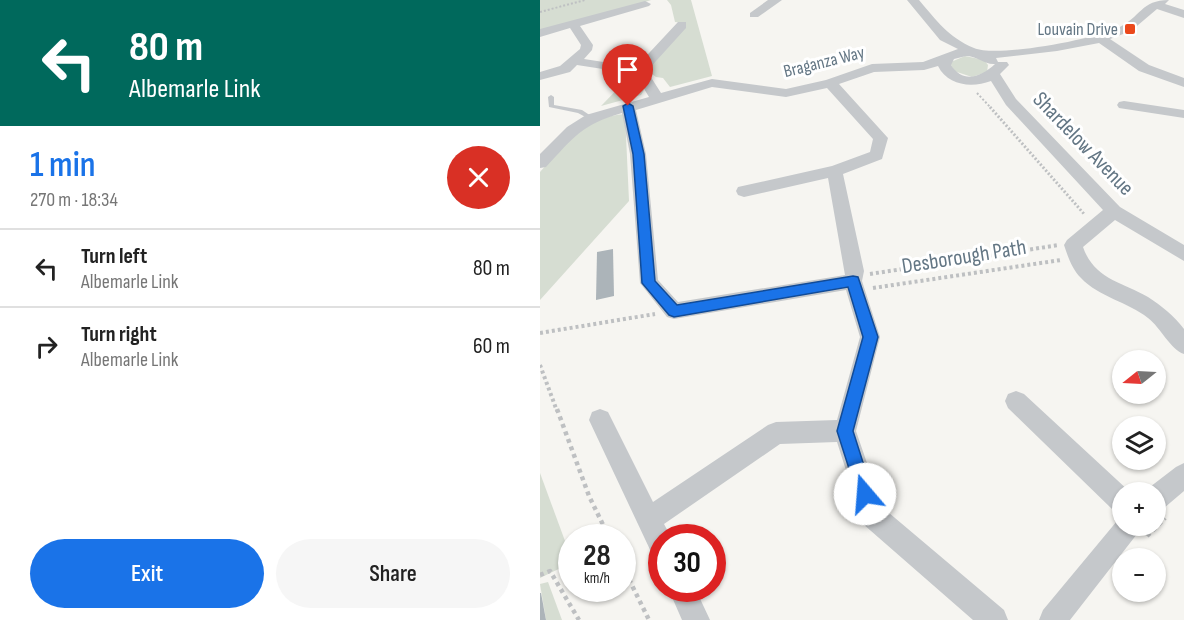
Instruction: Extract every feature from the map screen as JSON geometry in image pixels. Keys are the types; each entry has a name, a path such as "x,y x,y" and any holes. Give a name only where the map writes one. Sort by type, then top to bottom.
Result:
{"street":[{"path":"754,15 776,0"},
{"name":"Shardelow Avenue","path":"913,0 944,37 977,53 995,65 994,72 1011,102 1114,210 1184,254"},
{"path":"947,58 977,53 1018,53 1100,38 1126,29 1159,2 1184,14"},
{"path":"540,33 645,4"},
{"path":"540,76 565,69 586,50 586,45 573,24"},
{"path":"639,71 682,26"},
{"name":"Shardelow Avenue","path":"944,37 946,70 972,86 1011,102"},
{"path":"1100,38 1144,68 1184,83"},
{"path":"972,86 987,78 1018,53"},
{"name":"Braganza Way","path":"540,163 572,130 591,118 712,84 786,93 830,83 872,68 924,66 947,58"},
{"path":"576,61 639,71 645,76 658,100"},
{"name":"Braganza Way","path":"924,66 955,77"},
{"path":"744,191 835,171 877,155 881,138 830,83"},
{"path":"1124,105 1184,114"},
{"path":"628,106 638,154 649,283 674,311 855,283"},
{"path":"835,171 855,283 870,337 845,431 872,515 994,620"},
{"path":"1114,210 1075,253 1091,279 1152,309 1176,333 1184,345"},
{"path":"1016,401 1112,492"},
{"path":"600,420 651,524"},
{"path":"649,519 776,433 845,431"},
{"path":"1166,500 1184,475"},
{"path":"1053,620 1132,536"},
{"path":"688,602 696,620"}],"lane":[{"path":"551,98 551,106 580,111 591,118"}],"path":[{"path":"540,12 585,0"},
{"path":"972,86 1075,206 1090,218"},
{"name":"Desborough Path","path":"855,283 874,288 1064,259 1075,253"},
{"name":"Desborough Path","path":"855,283 868,274 1075,253"},
{"path":"540,333 674,311"},
{"path":"540,365 589,496 603,524"},
{"path":"540,575 550,571 579,620"},
{"path":"636,594 649,620"}],"shaded area":[{"path":"540,0 651,0 619,11 540,31"},
{"path":"667,0 691,0 712,76 670,87 663,78 656,77 647,70 685,23 675,22 671,5"},
{"path":"965,56 984,60 988,65 987,72 972,77 954,71 951,62"},
{"path":"632,74 644,90 641,95 601,106"},
{"path":"625,114 629,201 540,300 540,172 567,143 588,126 611,116"},
{"path":"540,473 559,524 558,569 540,578"},
{"path":"548,582 562,620 546,620 540,584"}],"building":[{"path":"613,249 614,296 596,300 597,252"},
{"path":"541,593 546,620 540,620"}],"place":[{"name":"Louvain Drive","path":"1130,29"}],"route":[{"path":"628,106 638,154 649,283 674,311 853,281 870,337 845,431 865,494"}]}
